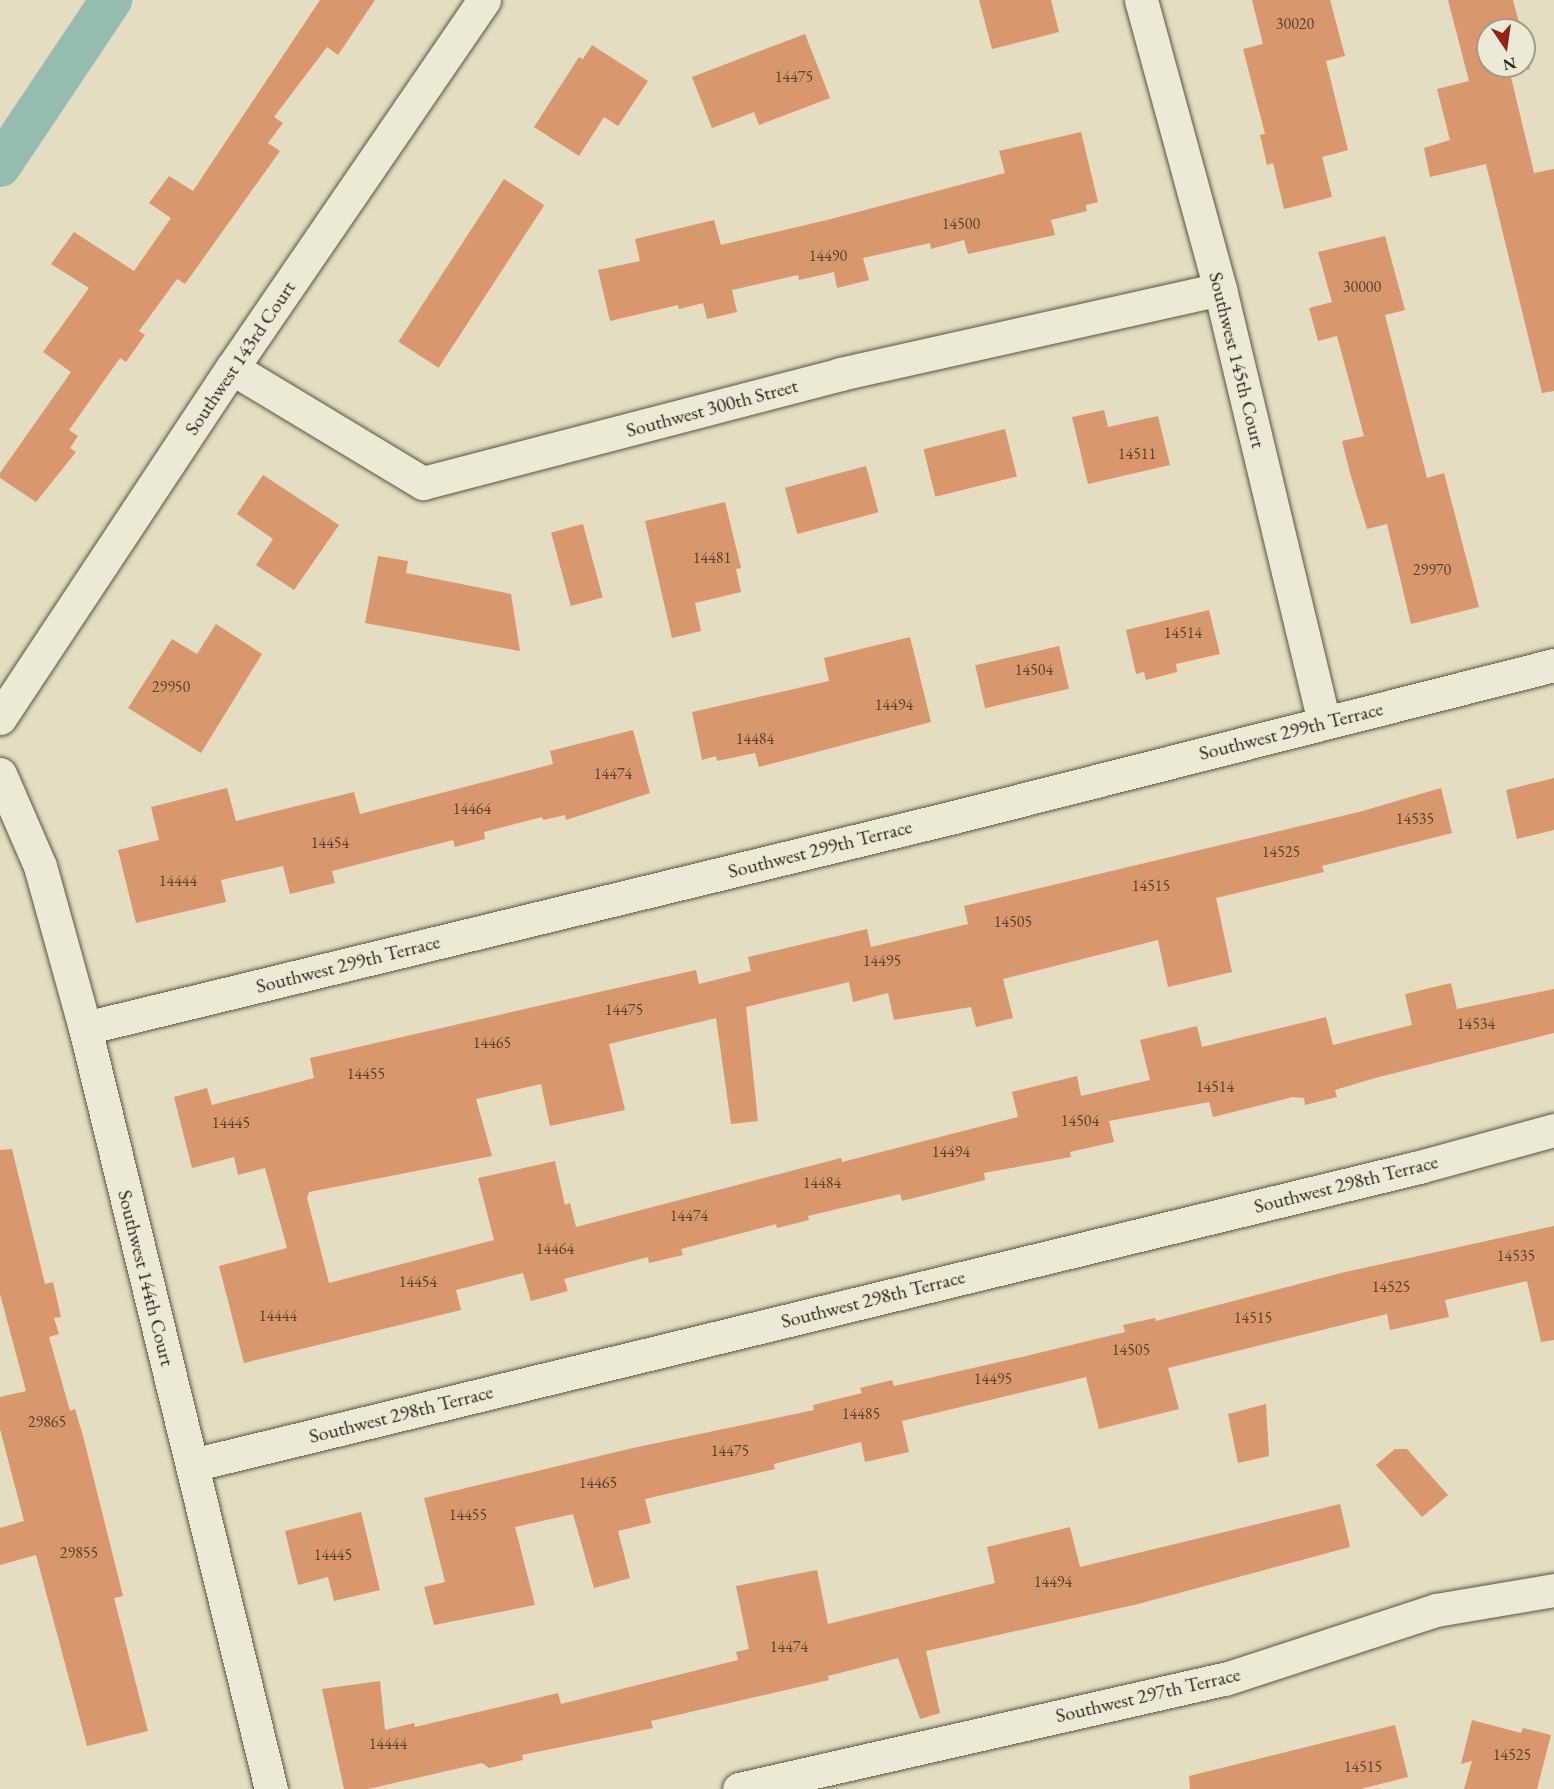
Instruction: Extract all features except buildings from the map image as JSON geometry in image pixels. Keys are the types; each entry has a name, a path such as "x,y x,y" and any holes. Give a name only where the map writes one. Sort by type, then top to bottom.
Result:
{"street":[{"name":"Southwest 143rd Court","path":"0,718 232,368 484,0"},
{"name":"Southwest 145th Court","path":"1141,0 1220,289 1324,722"},
{"name":"Southwest 300th Street","path":"232,368 423,483 840,374 1220,289"},
{"name":"Southwest 299th Terrace","path":"85,1028 942,820 1554,665"},
{"name":"Southwest 144th Court","path":"0,774 40,866 85,1028 271,1789"},
{"name":"Southwest 298th Terrace","path":"192,1465 1419,1167 1554,1130"},
{"name":"Southwest 297th Terrace","path":"739,1789 1225,1679 1436,1610 1554,1590"}],"waterway":[{"path":"0,166 111,0"}]}
